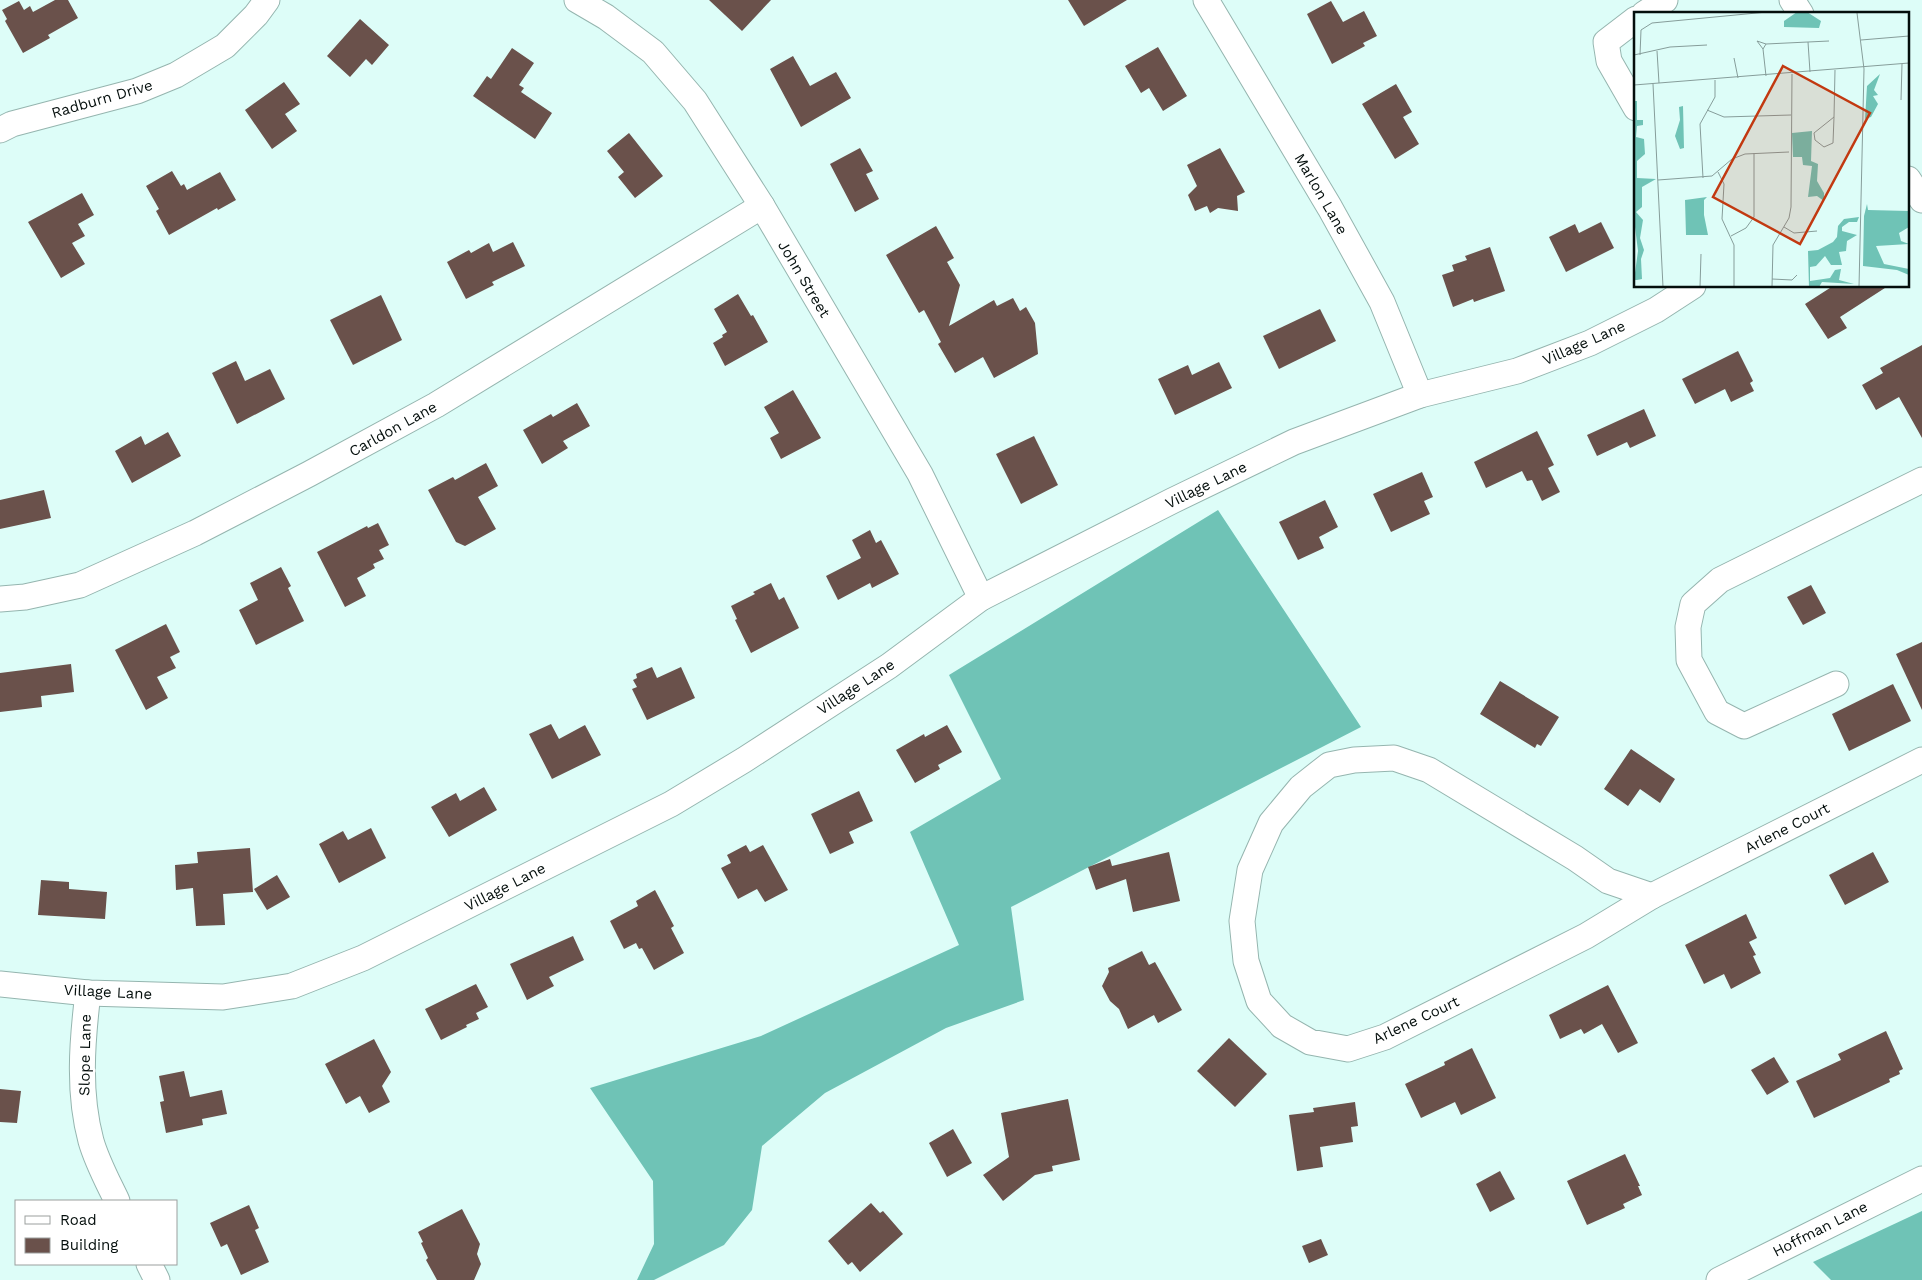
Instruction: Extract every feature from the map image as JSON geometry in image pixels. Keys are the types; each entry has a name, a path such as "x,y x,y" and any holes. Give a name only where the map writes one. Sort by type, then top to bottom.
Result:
{"street":[{"name":"Radburn Drive","path":"0,130 12,124 137,91 176,75 225,46 256,15 267,0"},
{"name":"John Street","path":"577,0 606,17 653,52 695,101 762,206 920,474 981,598"},
{"name":"Marlon Lane","path":"1206,0 1330,208 1382,302 1420,395"},
{"path":"1647,12 1665,0"},
{"path":"1792,0 1800,12"},
{"path":"1634,21 1606,42 1609,61 1634,105"},
{"path":"1910,182 1922,200"},
{"name":"Carldon Lane","path":"0,599 25,597 80,585 195,533 436,405 762,206"},
{"name":"Village Lane","path":"0,984 88,993 223,997 292,986 363,958 671,804 752,755 889,666 981,598 1164,505 1294,442 1420,395 1517,371 1581,347 1656,310 1690,288"},
{"path":"1836,684 1744,726 1716,712 1689,660 1688,627 1693,604 1720,580 1922,480"},
{"name":"Arlene Court","path":"1652,896 1608,881 1575,858 1429,770 1394,758 1354,760 1329,765 1301,788 1271,823 1250,870 1242,921 1246,962 1259,1001 1282,1026 1310,1042 1348,1049 1385,1037 1568,945 1652,896 1922,760"},
{"name":"Slope Lane","path":"88,993 83,1038 82,1097 91,1142 117,1200"},
{"name":"Hoffman Lane","path":"1719,1280 1922,1179"},
{"path":"150,1265 157,1280"}],"green space":[{"path":"1218,510 1361,727 1011,907 1024,1000 946,1028 825,1093 762,1146 752,1210 724,1245 654,1280 637,1280 654,1244 653,1181 590,1088 761,1036 959,945 910,832 1001,779 949,675"},
{"path":"1922,1211 1922,1280 1831,1280 1813,1262"}],"building":[{"path":"55,0 68,0 78,18 48,35 50,38 23,53 5,21 7,19 2,10 19,1 24,10 30,6 33,12"},
{"path":"709,0 771,0 742,31"},
{"path":"1068,0 1127,0 1084,26"},
{"path":"1331,1 1343,22 1364,11 1377,36 1363,43 1365,46 1332,64 1307,14"},
{"path":"360,19 389,45 372,65 366,59 350,77 327,56"},
{"path":"1158,47 1187,96 1163,111 1149,88 1141,93 1125,66"},
{"path":"512,48 534,63 519,85 524,88 521,92 552,113 535,139 473,96 487,76 491,79"},
{"path":"793,56 810,86 836,72 851,98 801,127 770,69"},
{"path":"284,82 300,104 285,114 297,131 272,149 245,110"},
{"path":"1396,84 1412,112 1403,117 1419,144 1395,159 1362,104"},
{"path":"629,133 663,176 635,198 618,177 624,172 607,151"},
{"path":"860,148 873,171 866,174 879,199 855,212 830,164"},
{"path":"1220,148 1245,192 1237,196 1238,211 1218,208 1210,213 1207,206 1195,211 1188,195 1197,186 1187,165"},
{"path":"172,171 181,186 184,184 187,190 220,172 236,200 218,210 217,208 169,235 156,211 159,209 146,186"},
{"path":"82,193 94,215 78,224 85,236 72,243 85,264 61,278 28,222"},
{"path":"1601,222 1614,248 1566,272 1549,237 1575,224 1579,233"},
{"path":"936,226 954,258 947,262 960,285 949,326 994,300 997,306 1013,298 1020,311 1026,307 1035,323 1038,354 994,378 983,357 955,373 938,344 941,342 924,310 919,313 886,255"},
{"path":"513,242 525,266 492,282 494,285 466,299 447,262 469,250 471,253 489,243 493,252"},
{"path":"1490,247 1505,291 1474,302 1473,299 1453,307 1442,275 1454,271 1452,265 1467,260 1465,256"},
{"path":"1830,288 1885,288 1840,317 1847,328 1828,339 1805,304"},
{"path":"738,294 751,316 753,315 768,342 725,366 713,343 727,332 714,309"},
{"path":"381,295 402,340 353,365 330,320"},
{"path":"1320,309 1336,341 1279,369 1263,336"},
{"path":"1922,345 1922,438 1899,397 1876,410 1862,385 1883,373 1880,368"},
{"path":"1738,351 1753,381 1750,383 1754,391 1731,402 1725,389 1695,404 1682,379"},
{"path":"236,361 245,381 270,369 285,399 237,424 212,373"},
{"path":"1219,362 1232,388 1175,415 1158,379 1188,365 1192,375"},
{"path":"793,390 821,438 781,459 770,438 779,433 764,407"},
{"path":"577,403 590,426 563,441 568,448 542,464 523,430 551,414 553,417"},
{"path":"1644,409 1656,436 1630,448 1627,442 1597,456 1587,435"},
{"path":"1537,431 1554,465 1548,468 1560,492 1542,501 1532,480 1527,481 1522,471 1486,488 1474,462"},
{"path":"168,432 181,456 132,483 115,451 141,436 145,445"},
{"path":"1034,436 1058,485 1021,504 996,454"},
{"path":"486,463 498,486 478,497 496,529 465,546 456,542 428,490 453,477 455,480"},
{"path":"1422,472 1433,497 1424,501 1430,514 1391,532 1373,494"},
{"path":"44,490 51,518 0,529 0,500"},
{"path":"1325,500 1338,527 1319,537 1324,548 1298,560 1279,522"},
{"path":"378,523 389,545 379,550 384,559 373,564 375,568 357,578 366,596 345,607 317,552 367,526 368,528"},
{"path":"870,530 876,543 881,540 899,574 872,588 870,583 838,600 826,576 861,558 852,540"},
{"path":"281,567 291,586 288,588 304,621 256,645 239,610 258,600 250,583"},
{"path":"771,583 779,600 784,597 799,628 751,653 735,620 737,619 731,606 755,594 753,592"},
{"path":"1811,585 1826,613 1803,625 1787,597"},
{"path":"166,624 180,652 170,657 176,668 157,677 168,698 146,710 115,650"},
{"path":"1922,642 1922,710 1896,654"},
{"path":"71,664 74,692 41,696 42,707 0,712 0,673"},
{"path":"652,667 657,678 681,667 695,698 647,720 632,689 637,687 633,680 637,678 636,674"},
{"path":"1500,681 1559,717 1541,746 1537,744 1535,748 1480,714"},
{"path":"1893,684 1911,721 1849,751 1832,714"},
{"path":"551,724 559,739 585,725 601,755 552,779 529,734"},
{"path":"947,725 962,752 938,765 940,769 915,783 896,750 924,734 925,737"},
{"path":"1631,749 1675,779 1660,803 1640,789 1628,806 1604,789"},
{"path":"484,787 497,810 449,837 431,807 456,793 460,801"},
{"path":"859,791 873,821 849,832 854,843 830,854 811,814"},
{"path":"371,828 386,858 339,883 319,844 343,831 348,840"},
{"path":"746,845 750,852 763,845 788,890 765,902 757,889 738,899 721,868 731,863 727,855"},
{"path":"250,848 253,892 223,894 225,925 196,926 193,888 176,890 175,865 198,863 197,852"},
{"path":"1169,852 1180,901 1133,912 1126,879 1096,890 1088,867 1110,859 1112,866"},
{"path":"1873,852 1889,882 1845,905 1829,875"},
{"path":"277,875 290,897 267,910 254,889"},
{"path":"41,880 69,882 69,889 107,892 105,919 38,915"},
{"path":"655,890 674,926 671,928 684,953 654,970 642,948 639,949 636,943 624,949 610,921 638,906 636,901"},
{"path":"1746,914 1757,938 1749,942 1756,955 1753,956 1761,973 1731,989 1724,974 1704,984 1685,945"},
{"path":"573,936 584,960 549,977 554,986 527,1000 510,964"},
{"path":"1142,951 1149,965 1155,962 1182,1010 1158,1023 1154,1015 1128,1029 1119,1009 1110,1001 1102,986 1109,972 1108,968"},
{"path":"476,984 488,1007 476,1013 479,1019 441,1040 425,1009"},
{"path":"1608,985 1638,1043 1618,1053 1602,1024 1584,1034 1581,1029 1560,1039 1549,1015"},
{"path":"1886,1031 1903,1069 1899,1071 1900,1074 1889,1079 1890,1082 1814,1118 1796,1081 1841,1060 1838,1054"},
{"path":"1229,1038 1267,1074 1235,1107 1197,1071"},
{"path":"374,1039 391,1072 382,1086 390,1102 369,1113 360,1096 346,1104 325,1064"},
{"path":"1472,1048 1496,1098 1461,1115 1455,1102 1421,1118 1405,1084 1445,1065 1444,1062"},
{"path":"1774,1057 1789,1082 1767,1095 1751,1070"},
{"path":"184,1071 190,1097 222,1090 227,1114 202,1119 203,1125 166,1133 160,1102 164,1101 159,1076"},
{"path":"0,1089 21,1091 17,1123 0,1122"},
{"path":"1068,1099 1080,1160 1052,1166 1053,1171 1035,1175 1003,1201 983,1175 1009,1157 1001,1113"},
{"path":"1355,1102 1358,1126 1351,1127 1353,1142 1320,1147 1323,1167 1297,1171 1289,1115 1314,1112 1313,1108"},
{"path":"953,1129 972,1163 947,1177 929,1143"},
{"path":"1625,1154 1640,1186 1638,1186 1642,1195 1623,1204 1625,1208 1587,1225 1567,1181"},
{"path":"1500,1171 1515,1199 1490,1212 1476,1184"},
{"path":"871,1203 880,1213 883,1211 903,1234 860,1272 852,1262 848,1265 828,1241"},
{"path":"249,1205 259,1228 255,1230 269,1262 241,1275 227,1244 221,1247 210,1223"},
{"path":"462,1209 480,1244 477,1254 481,1264 474,1280 437,1280 426,1260 428,1258 418,1232"},
{"path":"1321,1239 1328,1255 1309,1263 1302,1246"}]}
